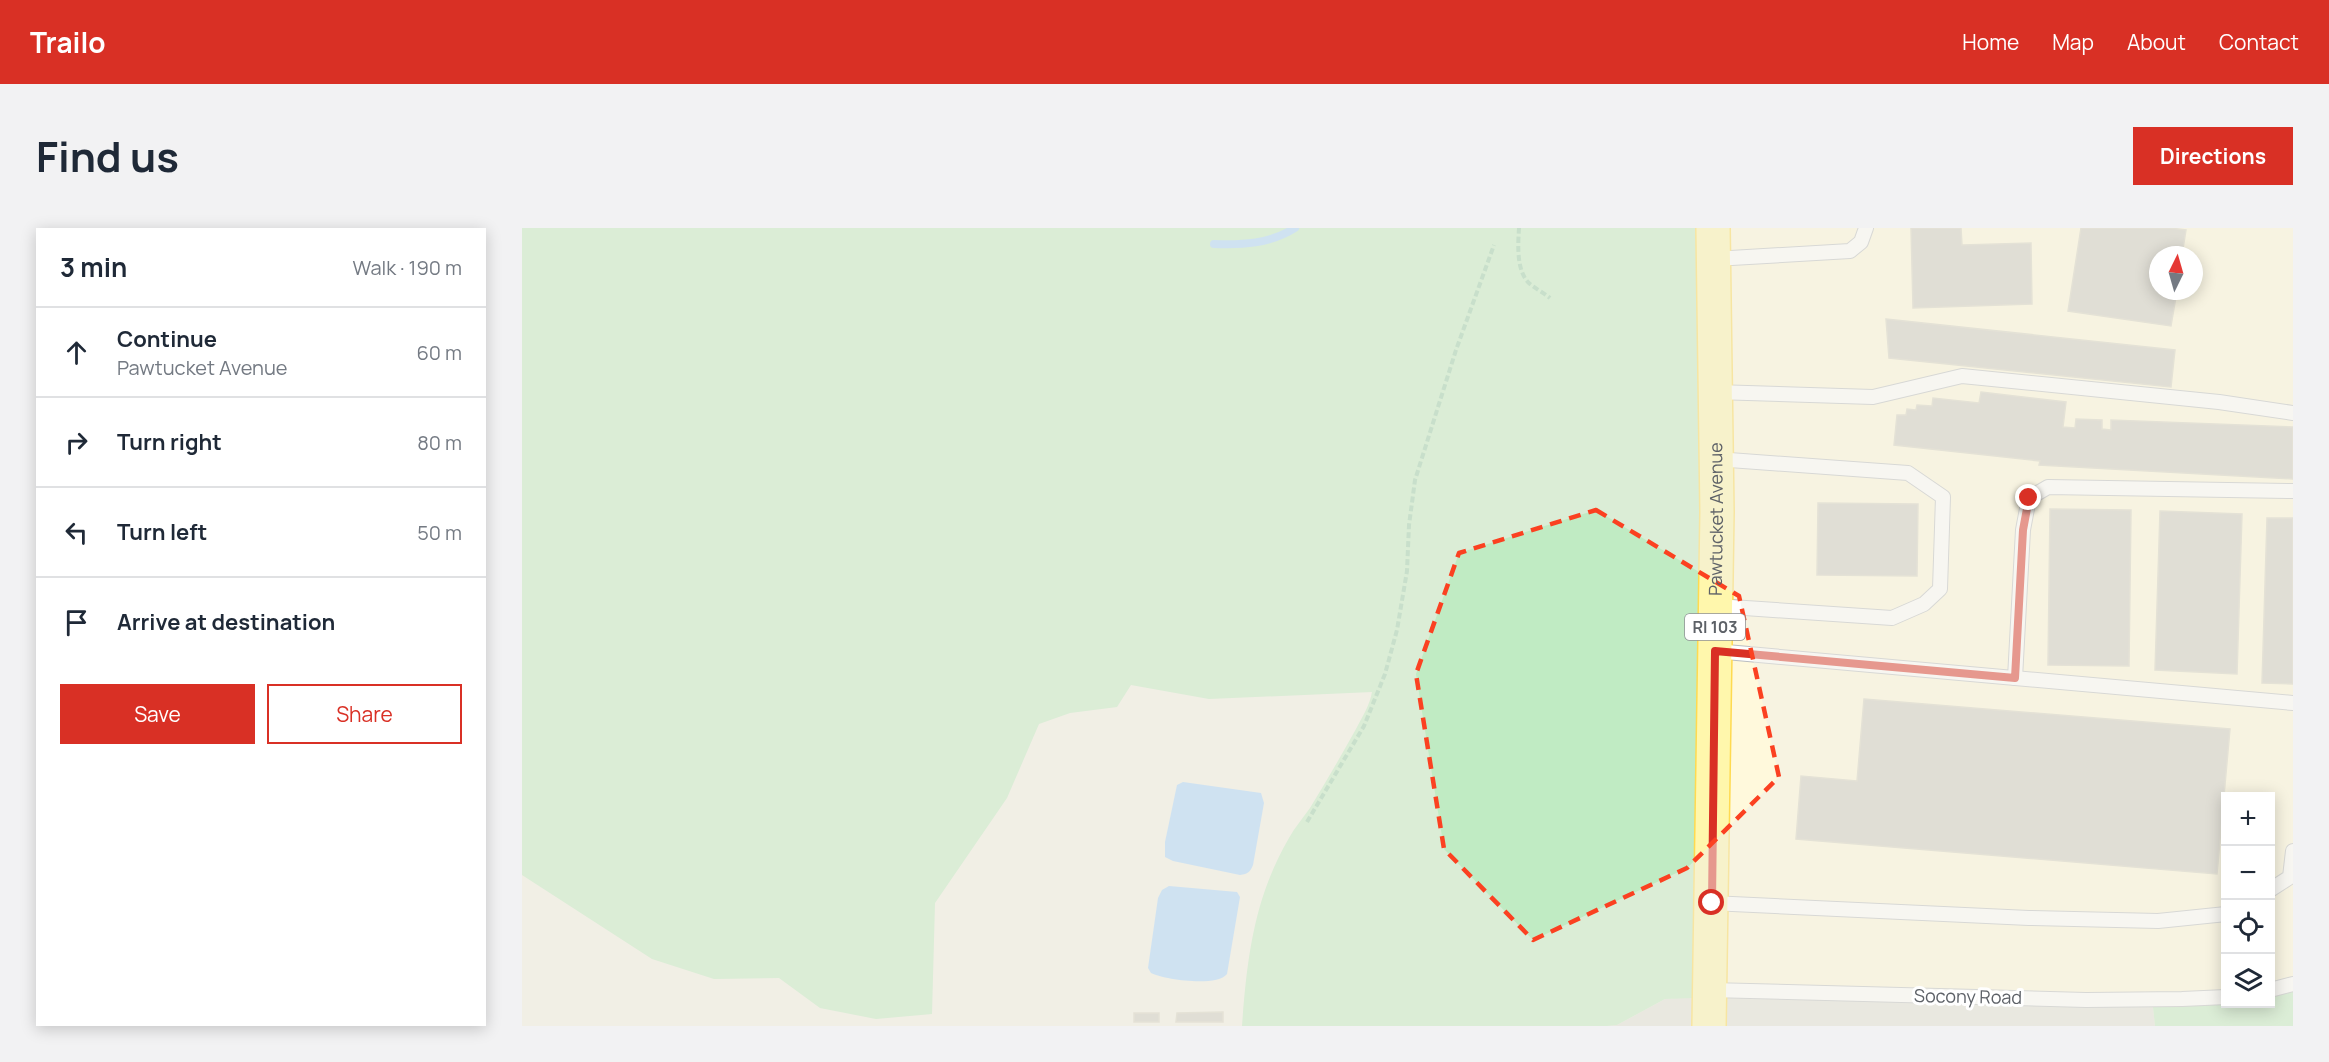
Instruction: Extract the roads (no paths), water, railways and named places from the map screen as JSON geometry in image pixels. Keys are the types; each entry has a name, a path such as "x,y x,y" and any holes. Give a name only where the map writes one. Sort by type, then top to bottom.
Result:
{"main road":[{"name":"Pawtucket Avenue","path":"1709,1026 1716,606 1713,244"}],"lane":[{"path":"1713,244 1850,251 1861,242 1866,228"},
{"path":"1715,392 1873,397 1962,376 2219,402 2293,413"},
{"path":"1716,459 1908,472 1943,497 1940,589 1924,604 1892,618 1716,606"},
{"path":"2015,678 2023,530 2029,498 2048,487 2293,491"},
{"path":"1715,651 2293,703"},
{"path":"2275,887 2290,877 2293,851"},
{"path":"1712,903 2029,918 2158,921 2221,915"},
{"path":"2275,989 2293,984"},
{"name":"Socony Road","path":"1710,990 2086,999 2221,997"}],"water":[{"path":"1183,782 1261,793 1264,803 1253,865 1248,872 1240,875 1173,861 1165,857 1165,842 1177,785"},
{"path":"1169,886 1237,892 1240,897 1227,974 1221,978 1202,981 1179,980 1158,976 1151,973 1148,968 1158,898 1162,890"}],"waterway":[{"path":"1214,244 1256,242 1276,237 1295,228"}]}
